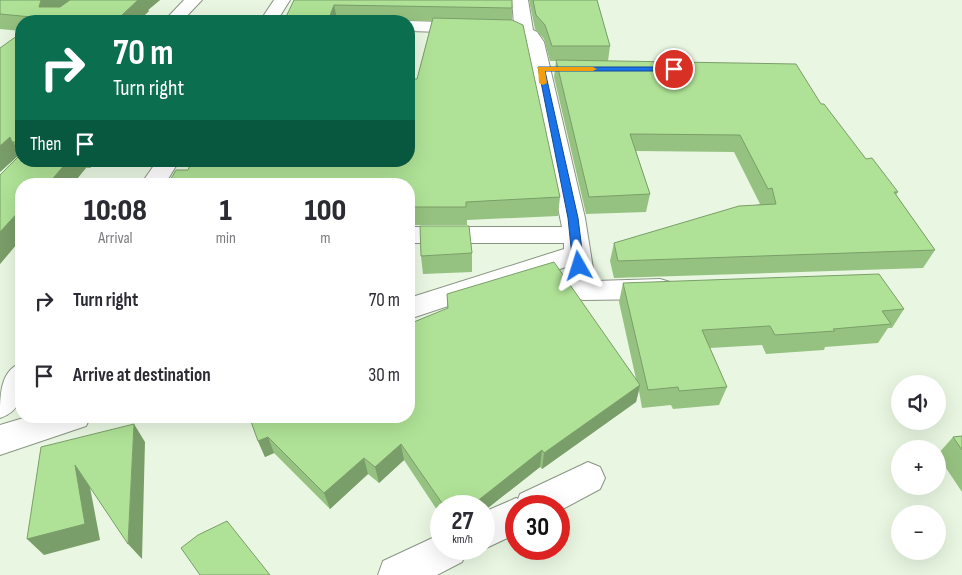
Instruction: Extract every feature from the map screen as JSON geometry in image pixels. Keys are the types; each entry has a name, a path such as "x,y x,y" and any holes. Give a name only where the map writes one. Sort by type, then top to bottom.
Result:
{"street":[{"path":"178,15 194,0"},
{"path":"272,15 282,0"},
{"path":"520,0 524,32"},
{"path":"415,26 515,29 524,32 535,42 550,69 583,290 686,288"},
{"path":"157,178 164,167"},
{"path":"415,235 577,245"},
{"path":"415,307 577,245"},
{"path":"0,405 15,384"},
{"path":"0,440 53,423"},
{"path":"555,495 588,478"},
{"path":"397,575 430,558"}],"building":[{"path":"0,0 41,0 39,7 60,7 70,0 138,0 122,15 0,14"},
{"path":"294,0 512,0 512,8 334,5 330,15 287,15"},
{"path":"533,0 597,0 610,46 552,46 545,25 536,15"},
{"path":"433,18 512,20 523,25 560,197 466,202 466,207 415,207 415,178 171,178 176,170 188,170 189,167 415,167 415,79 417,79"},
{"path":"15,37 15,142 12,142 10,137 0,146 0,48"},
{"path":"556,60 796,64 821,104 824,104 866,159 872,158 898,192 894,192 935,250 618,261 614,243 739,206 776,204 772,188 768,189 740,135 630,134 650,194 589,197"},
{"path":"15,160 15,167 63,167 53,178 15,178 15,216 0,232 0,175"},
{"path":"420,226 469,226 472,253 421,256"},
{"path":"554,262 640,385 544,453 542,450 485,495 436,495 401,444 375,467 364,458 324,493 268,437 258,441 252,423 415,423 415,322 448,308 447,294"},
{"path":"879,274 904,309 882,311 891,324 833,329 835,331 775,335 770,326 702,330 727,387 679,391 678,387 648,390 623,283"},
{"path":"134,424 128,544 75,465 85,524 27,539 41,447"},
{"path":"962,436 962,450 953,437"},
{"path":"227,521 270,575 200,575 181,548 198,535"}],"slow traffic":[{"path":"543,83 540,69 593,69"}],"route":[{"path":"579,266 573,218 540,69 674,69"}]}
